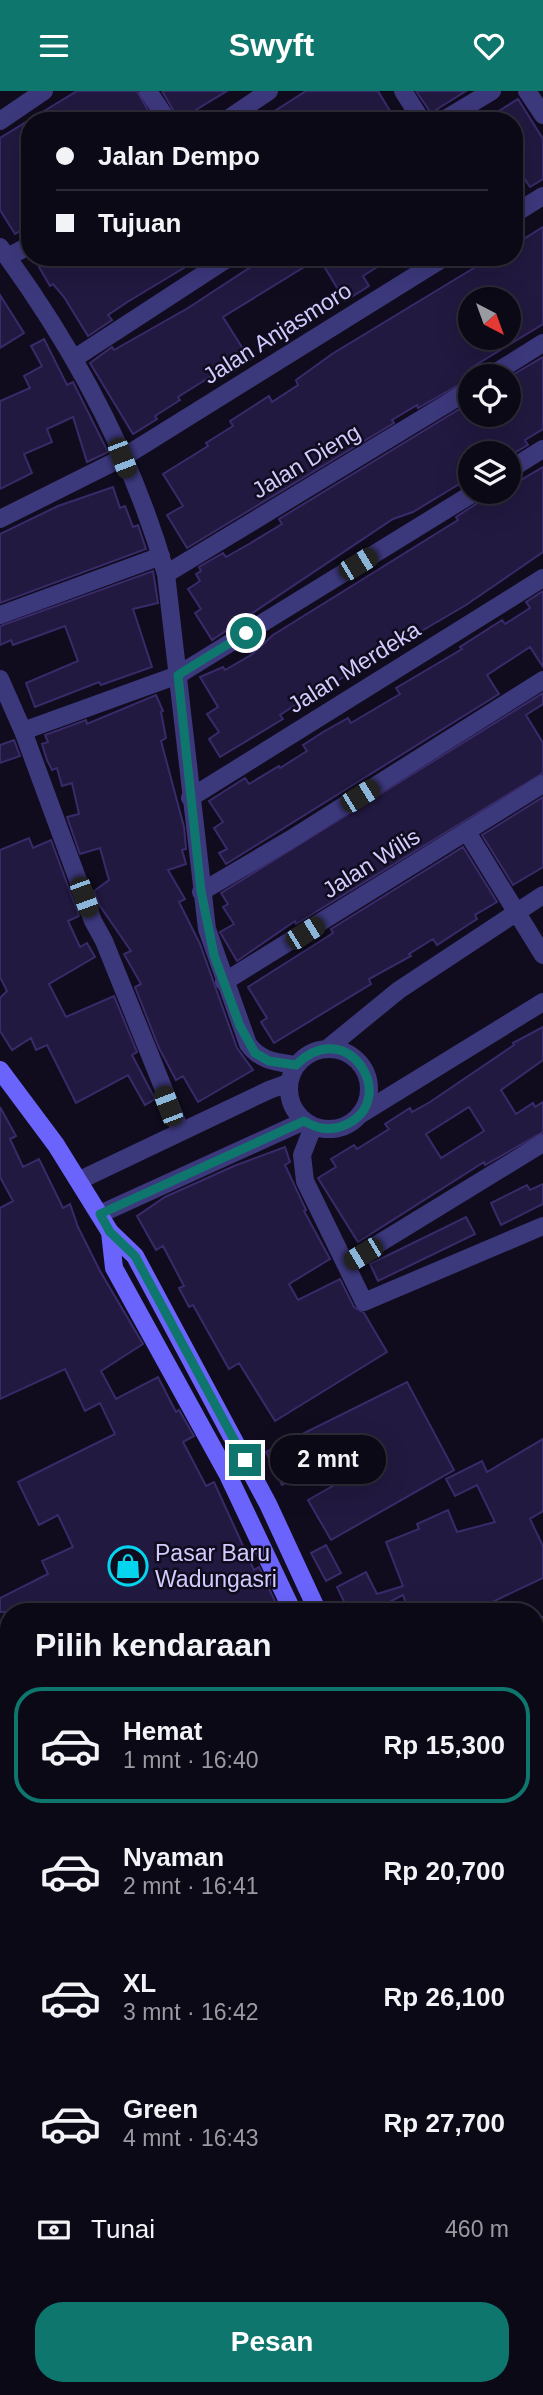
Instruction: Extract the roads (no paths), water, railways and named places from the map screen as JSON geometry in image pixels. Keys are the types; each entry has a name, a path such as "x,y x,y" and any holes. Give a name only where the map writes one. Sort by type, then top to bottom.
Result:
{"main road":[{"path":"0,1070 80,1180 110,1232 135,1256 205,1382 268,1504 314,1603"},
{"path":"110,1232 114,1268 228,1475 289,1603"}],"street":[{"path":"0,121 44,91"},
{"path":"149,91 162,112"},
{"path":"238,112 269,91"},
{"path":"403,91 416,112"},
{"path":"457,112 492,91"},
{"path":"527,91 543,115"},
{"path":"523,208 543,196"},
{"path":"4,252 75,358 129,454 166,574 207,929 240,1026 255,1053 269,1061 296,1065"},
{"path":"75,358 216,266"},
{"name":"Jalan Anjasmoro","path":"0,519 129,454 431,266"},
{"path":"509,364 543,343"},
{"name":"Jalan Dieng","path":"166,574 458,397"},
{"path":"521,463 543,449"},
{"path":"23,731 178,675 458,502"},
{"path":"0,615 161,557"},
{"name":"Jalan Merdeka","path":"190,798 543,578"},
{"path":"0,679 23,731 93,921 104,941 181,1132"},
{"path":"201,891 291,839 543,680"},
{"name":"Jalan Wilis","path":"224,982 543,784"},
{"path":"467,832 543,955"},
{"path":"328,1048 399,990 543,895"},
{"path":"100,1214 308,1124 339,1128 543,1002"},
{"path":"308,1124 294,1111 289,1098 288,1083 296,1065 316,1050 341,1050 362,1066 369,1090 360,1114"},
{"path":"80,1180 288,1083"},
{"path":"308,1124 302,1155 305,1181 364,1302 543,1226"},
{"path":"347,1263 543,1143"}],"place":[{"name":"Pasar Baru Wadungasri","path":"128,1566"}]}
